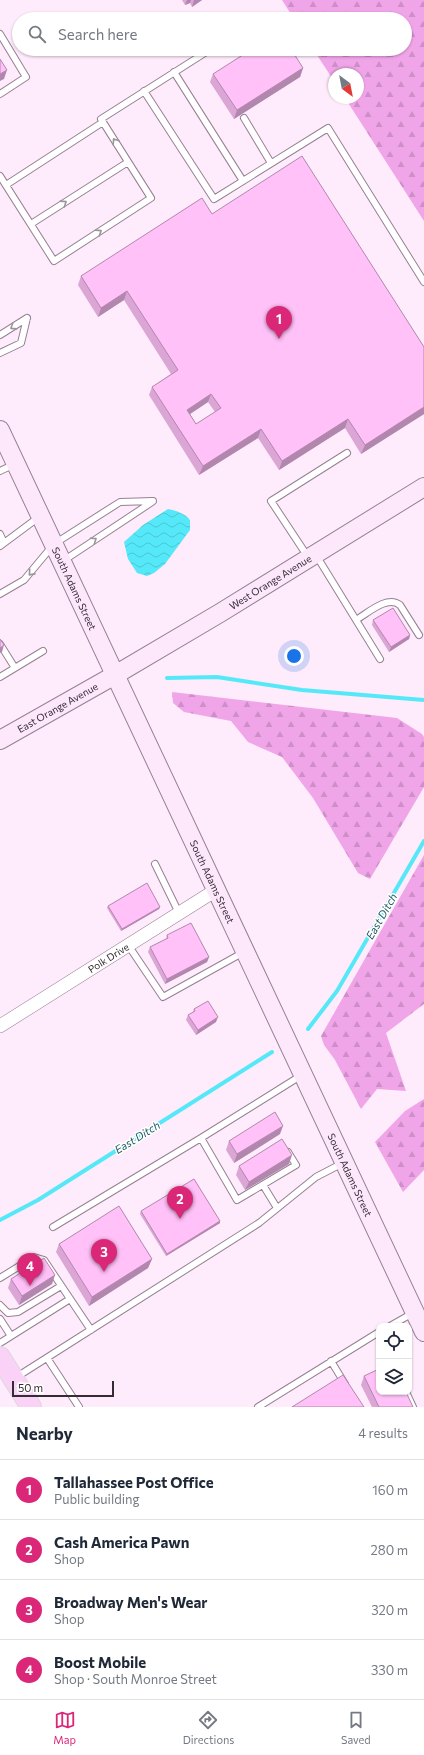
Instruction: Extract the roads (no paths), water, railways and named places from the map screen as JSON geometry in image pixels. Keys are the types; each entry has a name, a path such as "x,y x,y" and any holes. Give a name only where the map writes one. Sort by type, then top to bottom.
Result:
{"main road":[{"name":"South Adams Street","path":"0,430 8,467 41,516 424,1332"},
{"name":"West Orange Avenue","path":"115,675 312,557 424,487"},
{"name":"East Orange Avenue","path":"0,740 115,675"},
{"path":"0,1357 7,1384 31,1407"}],"street":[{"name":"Polk Drive","path":"0,1026 216,890"}],"lane":[{"path":"0,34 12,54"},
{"path":"0,94 26,77 13,56"},
{"path":"6,185 144,91 200,56"},
{"path":"174,72 243,180"},
{"path":"144,91 214,198 328,128 424,282"},
{"path":"244,118 271,163"},
{"path":"0,176 54,261 151,198 102,120"},
{"path":"31,224 128,162"},
{"path":"0,335 27,318 21,343 0,353"},
{"path":"347,453 271,501 356,620 380,659"},
{"path":"0,594 24,580 54,544 120,502 153,501 62,562"},
{"path":"0,534 2,544 41,516"},
{"path":"356,620 386,602 396,601 419,635"},
{"path":"0,644 15,668"},
{"path":"0,677 43,651"},
{"path":"155,864 179,913"},
{"path":"128,945 163,996 245,951"},
{"path":"53,1227 201,1138 303,1074"},
{"path":"201,1138 236,1200 296,1165 286,1148"},
{"path":"7,1384 260,1223 316,1177 344,1162"},
{"path":"263,1185 278,1208"},
{"path":"0,1278 34,1257 44,1260 91,1330"},
{"path":"0,1305 8,1313 18,1312 61,1286"},
{"path":"0,1342 70,1299"},
{"path":"395,1323 414,1312"},
{"path":"0,1319 11,1336"},
{"path":"258,1407 376,1335"},
{"path":"47,1358 79,1407"},
{"path":"331,1361 347,1387"},
{"path":"407,1395 413,1407"}],"water":[{"path":"168,509 180,513 188,518 190,520 190,530 165,564 154,573 147,576 137,573 128,559 124,542 143,525"}],"waterway":[{"path":"167,678 217,677 302,690 424,700"},
{"name":"East Ditch","path":"308,1029 337,991 424,841"},
{"name":"East Ditch","path":"0,1220 38,1200 272,1052"}],"place":[{"name":"Tallahassee Post Office","path":"279,339"},
{"name":"Cash America Pawn","path":"180,1219"},
{"name":"Broadway Men's Wear","path":"104,1272"},
{"name":"Boost Mobile","path":"30,1286"}]}
